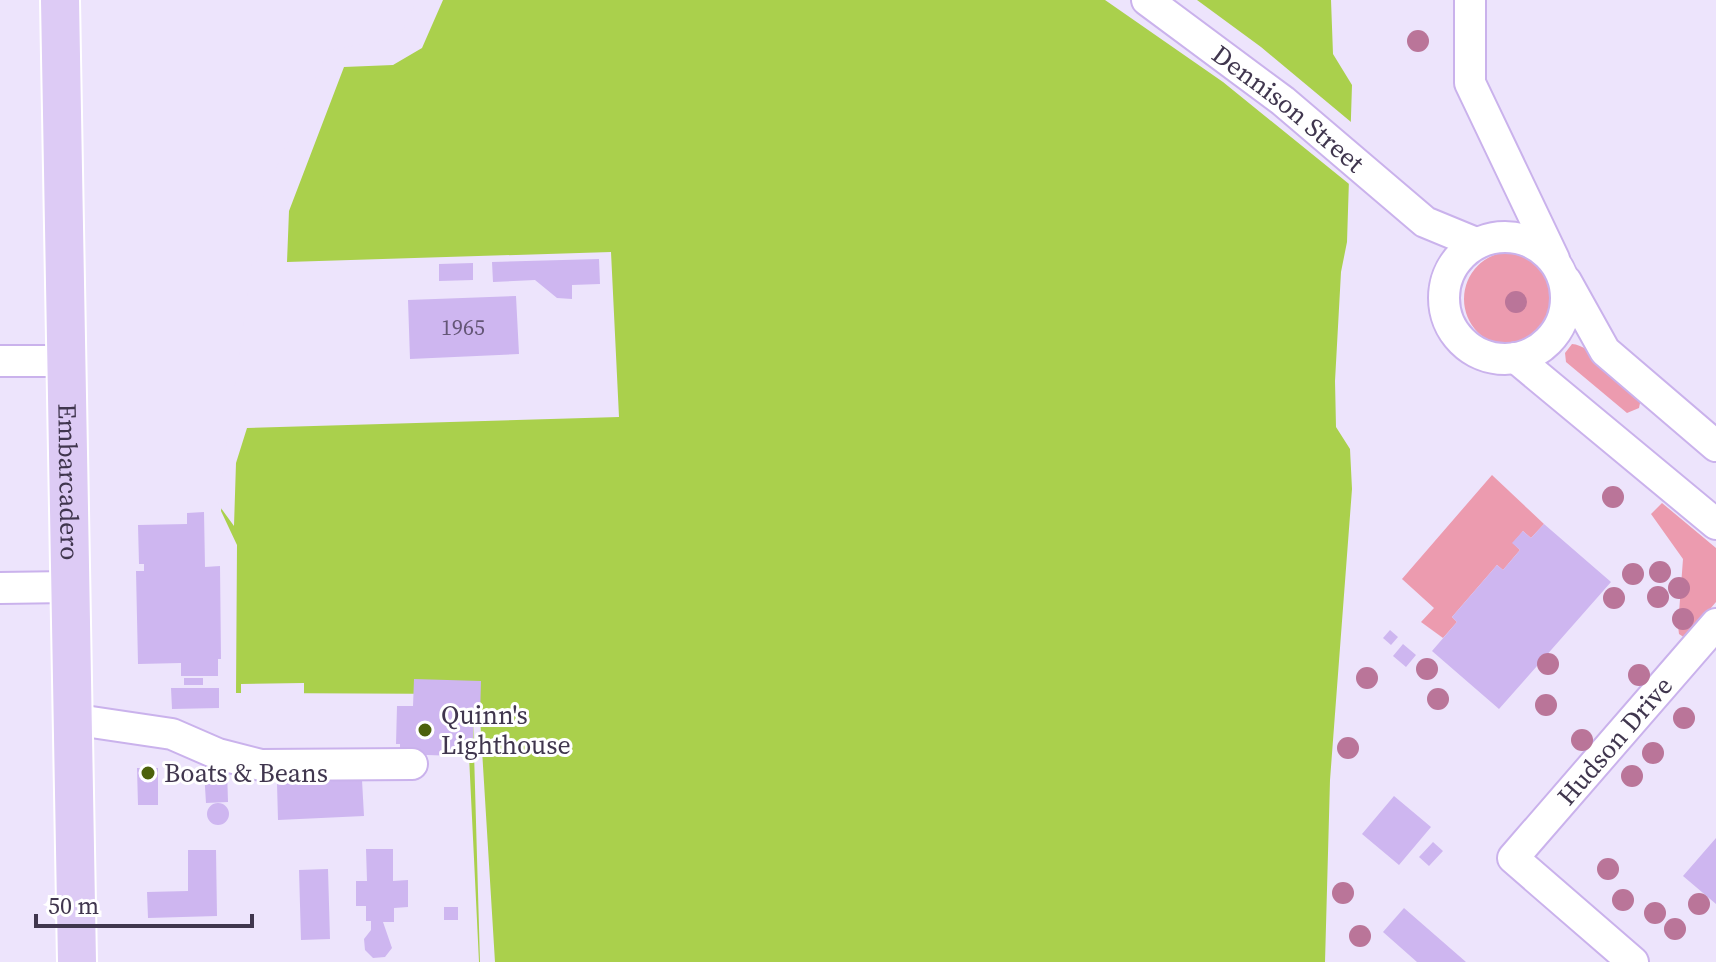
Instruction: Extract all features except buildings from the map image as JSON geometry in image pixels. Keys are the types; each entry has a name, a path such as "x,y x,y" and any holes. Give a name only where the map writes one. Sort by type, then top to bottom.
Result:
{"main road":[{"name":"Embarcadero","path":"60,0 77,962"}],"street":[{"name":"Dennison Street","path":"1147,0 1283,101 1425,222 1479,241"},
{"path":"1425,222 1443,289 1444,309 1450,327 1462,343 1487,356 1525,355 1549,341 1560,326 1566,307 1566,288 1517,177 1481,113 1470,83 1470,0"},
{"path":"1443,289 1449,271 1461,254 1506,223 1517,177"},
{"path":"1479,241 1517,237 1548,254 1605,351 1716,446"},
{"path":"1525,355 1716,503"},
{"path":"1525,355 1716,524"},
{"path":"0,361 66,361"},
{"path":"0,588 69,587"},
{"name":"Hudson Drive","path":"1633,962 1513,858 1716,624"},
{"path":"71,719 172,734 218,754 261,765 412,764"}],"shaded area":[{"path":"421,0 1331,0 1333,54 1352,85 1347,242 1341,272 1335,381 1336,427 1350,449 1352,489 1330,780 1325,962 479,962 466,694 236,693 237,545 221,511 266,202 331,53 402,41"},
{"path":"1511,252 1529,256 1544,266 1554,281 1558,299 1554,317 1544,332 1529,342 1511,346 1493,342 1478,332 1468,317 1464,299 1468,281 1478,266 1493,256"},
{"path":"1572,344 1589,351 1618,375 1641,398 1639,408 1627,413 1566,362 1565,353"},
{"path":"1492,475 1544,524 1531,538 1523,531 1513,543 1520,550 1503,570 1497,565 1452,617 1457,622 1443,638 1421,622 1434,608 1402,579"},
{"path":"1662,503 1716,548 1716,602 1685,638 1679,634 1678,626 1683,559 1651,514"}],"pier":[{"path":"417,0 443,0 422,48 393,65 344,67 289,211 287,262 611,252 619,417 247,428 236,463 234,526 218,504 252,264 256,263 262,201 328,50 399,38"},
{"path":"1105,0 1197,0 1261,47 1357,127 1354,188 1223,82"},
{"path":"304,683 304,697 241,697 241,684"},
{"path":"473,717 480,717 495,962 480,962"}],"place":[{"name":"Quinn's Lighthouse","path":"425,730"},
{"name":"Boats & Beans","path":"148,773"}]}
